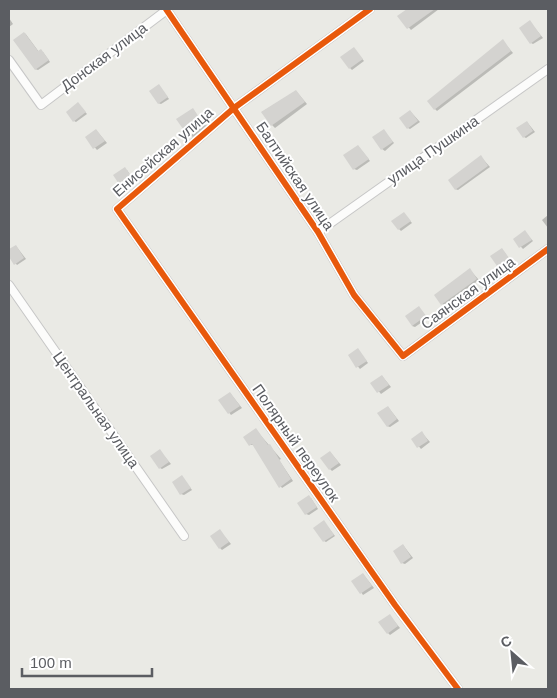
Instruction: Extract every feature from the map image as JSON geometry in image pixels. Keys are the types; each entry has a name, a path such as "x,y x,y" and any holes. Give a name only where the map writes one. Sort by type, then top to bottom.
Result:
{"street":[{"name":"Балтийская улица","path":"167,9 318,232 354,294 403,356"},
{"name":"Донская улица","path":"9,60 40,105 167,9"},
{"name":"Енисейская улица","path":"117,208 234,108 370,9"},
{"name":"улица Пушкина","path":"318,232 548,69"},
{"name":"Полярный переулок","path":"117,208 395,605 458,689"},
{"name":"Саянская улица","path":"403,356 548,249"},
{"name":"Центральная улица","path":"9,285 184,536"}],"building":[{"path":"407,9 435,9 407,29 397,16"},
{"path":"530,20 541,36 530,44 519,28"},
{"path":"24,32 38,51 41,49 49,60 35,70 13,40"},
{"path":"503,39 511,51 434,110 427,101"},
{"path":"354,47 363,59 349,69 340,57"},
{"path":"159,84 168,97 158,104 149,91"},
{"path":"296,90 305,102 271,126 261,112"},
{"path":"78,102 86,112 73,122 66,112"},
{"path":"193,108 204,125 188,136 176,119"},
{"path":"410,110 418,121 407,129 399,118"},
{"path":"527,121 533,131 523,138 516,128"},
{"path":"96,129 105,141 93,149 85,137"},
{"path":"384,129 393,142 381,150 372,137"},
{"path":"358,145 369,159 353,170 343,155"},
{"path":"481,155 488,166 455,190 448,180"},
{"path":"125,167 133,179 121,187 113,175"},
{"path":"404,212 411,221 398,230 391,221"},
{"path":"525,230 532,240 519,248 513,239"},
{"path":"16,245 24,258 14,265 9,257 9,249"},
{"path":"502,248 509,258 497,266 490,256"},
{"path":"470,268 477,279 441,305 434,295"},
{"path":"419,306 426,316 412,326 405,316"},
{"path":"358,348 367,361 356,368 348,355"},
{"path":"382,375 389,385 377,393 370,383"},
{"path":"230,392 240,406 228,414 218,400"},
{"path":"388,406 397,419 387,427 377,413"},
{"path":"256,428 268,445 270,444 291,479 279,488 252,444 249,446 243,437"},
{"path":"422,431 428,441 417,448 411,439"},
{"path":"160,449 169,462 159,469 150,456"},
{"path":"330,451 339,463 329,470 320,458"},
{"path":"182,475 191,488 180,495 172,482"},
{"path":"309,495 317,507 305,515 297,503"},
{"path":"324,520 334,535 323,542 313,528"},
{"path":"220,529 229,542 219,549 210,536"},
{"path":"403,544 411,557 401,564 393,551"},
{"path":"363,573 372,586 360,594 351,581"},
{"path":"390,614 398,626 387,634 378,622"}],"cycle path":[{"path":"166,9 318,232 354,295 403,356 548,249"},
{"path":"370,9 234,108 117,209 395,605 458,689"}]}
